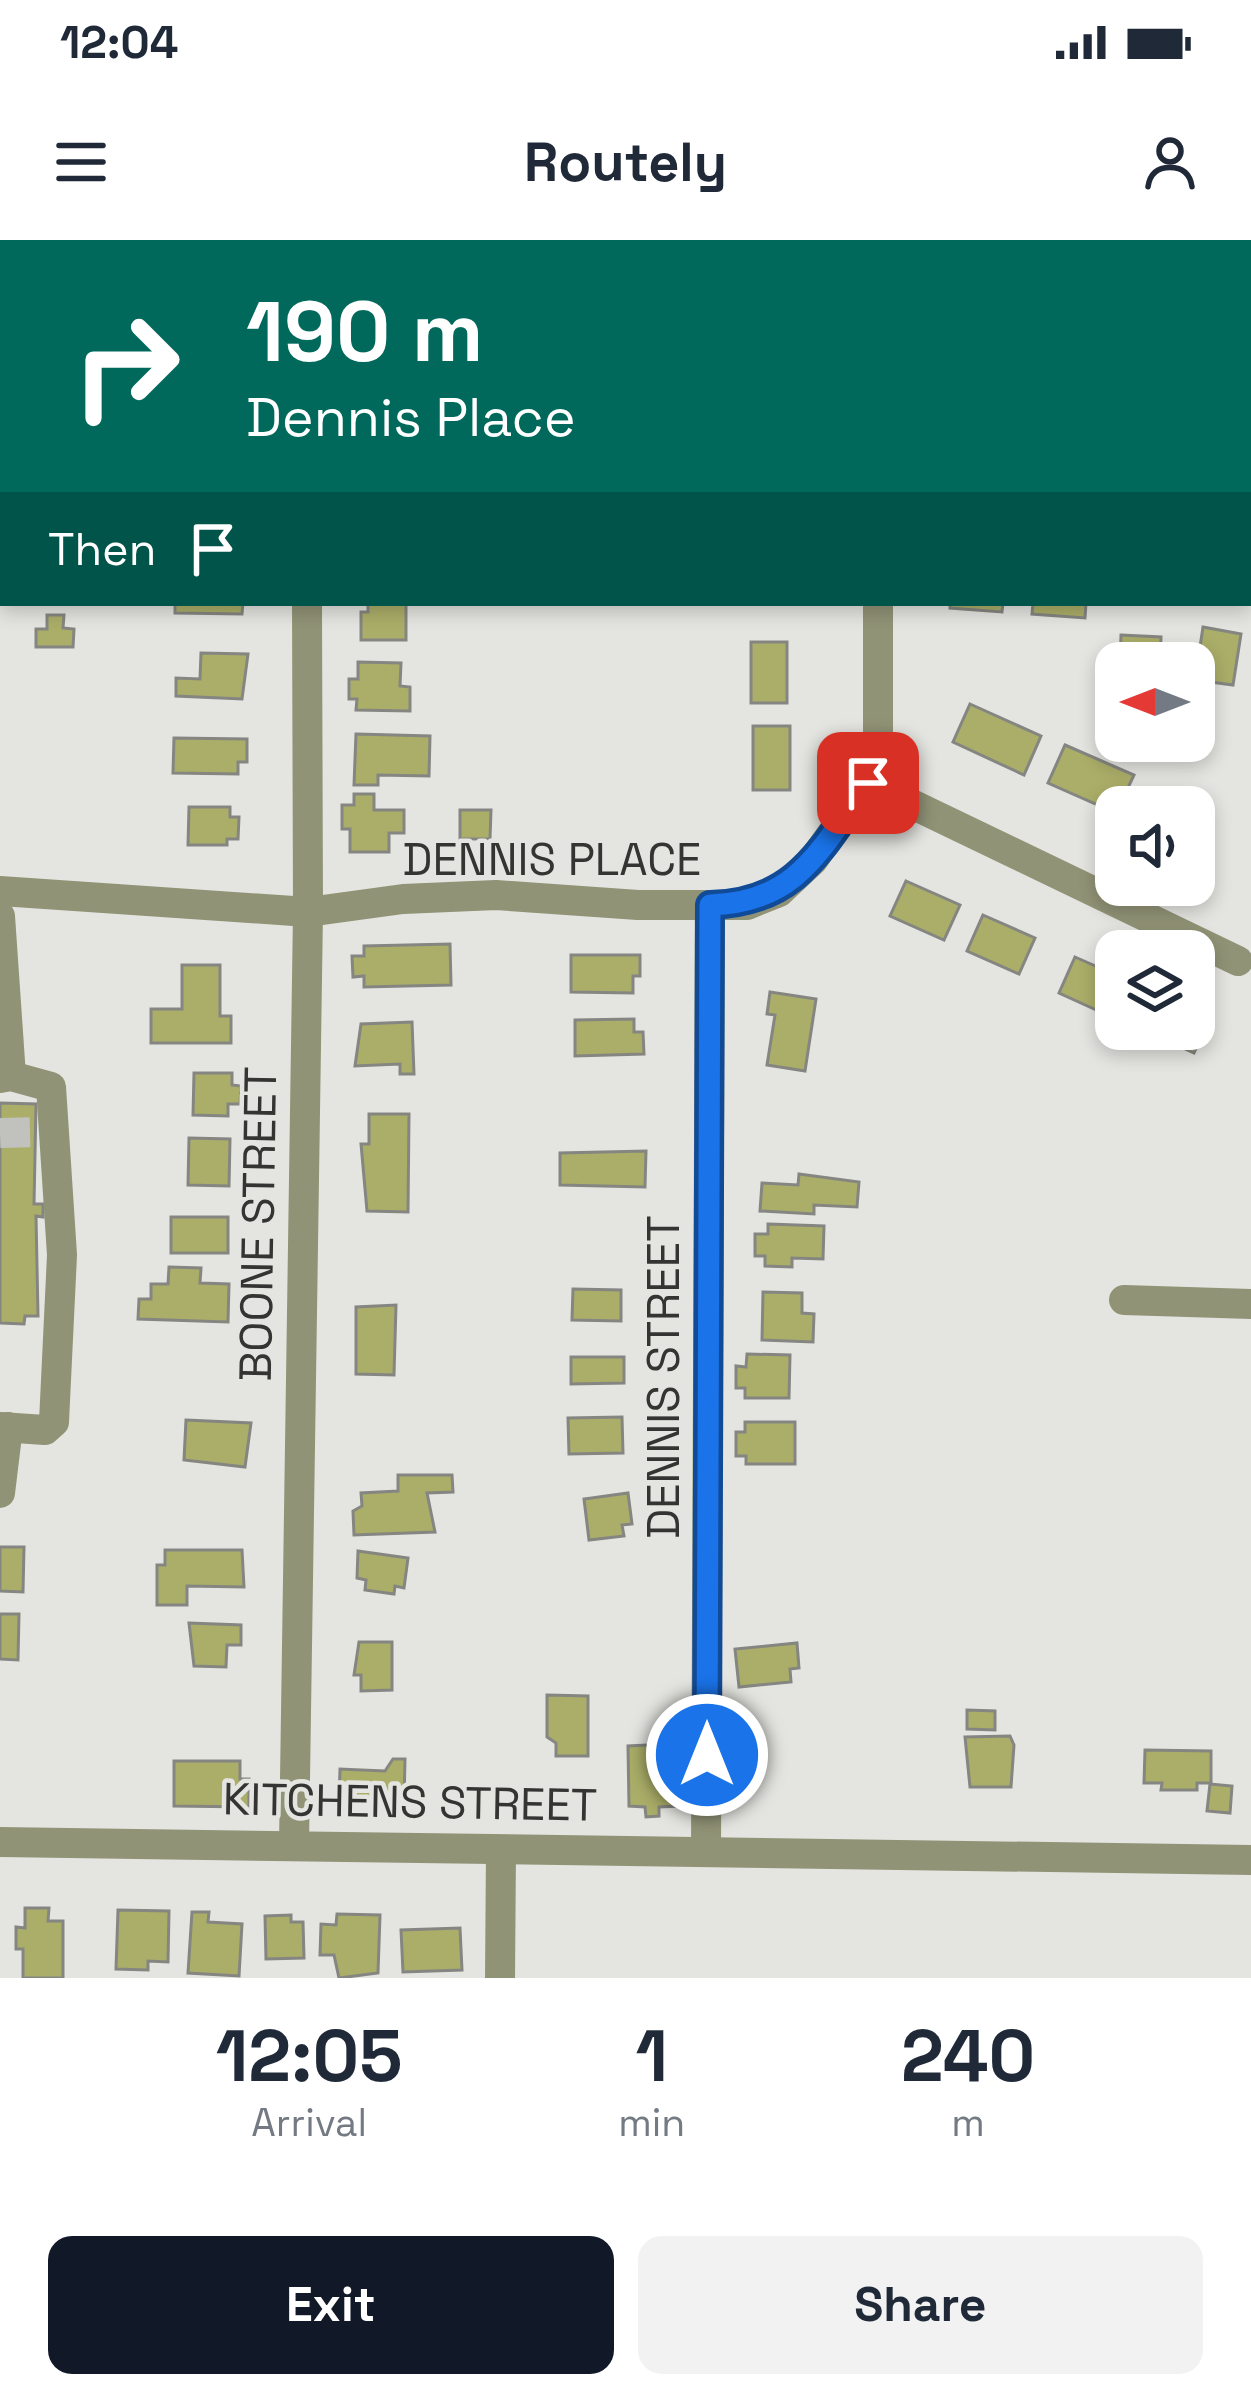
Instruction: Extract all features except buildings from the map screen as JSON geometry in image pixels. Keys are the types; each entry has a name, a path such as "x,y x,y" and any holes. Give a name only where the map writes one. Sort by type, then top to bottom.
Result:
{"street":[{"name":"BOONE STREET","path":"294,1846 308,912 307,606"},
{"name":"DENNIS PLACE","path":"0,891 308,912 403,899 496,896 747,904 779,892 813,860 868,783 878,738 878,606"},
{"path":"868,783 1238,961"},
{"name":"DENNIS STREET","path":"706,1850 710,905"},
{"path":"0,916 6,1077 51,1087 45,1131 62,1256 54,1422 45,1430 4,1427 5,1489 0,1493"},
{"path":"1124,1300 1251,1304"},
{"name":"KITCHENS STREET","path":"0,1842 1251,1860"},
{"path":"500,1978 501,1850"}],"tunnel":[{"path":"0,1133 35,1132"}],"route":[{"path":"707,1755 710,905 747,904 779,892 813,860 868,783"}]}
